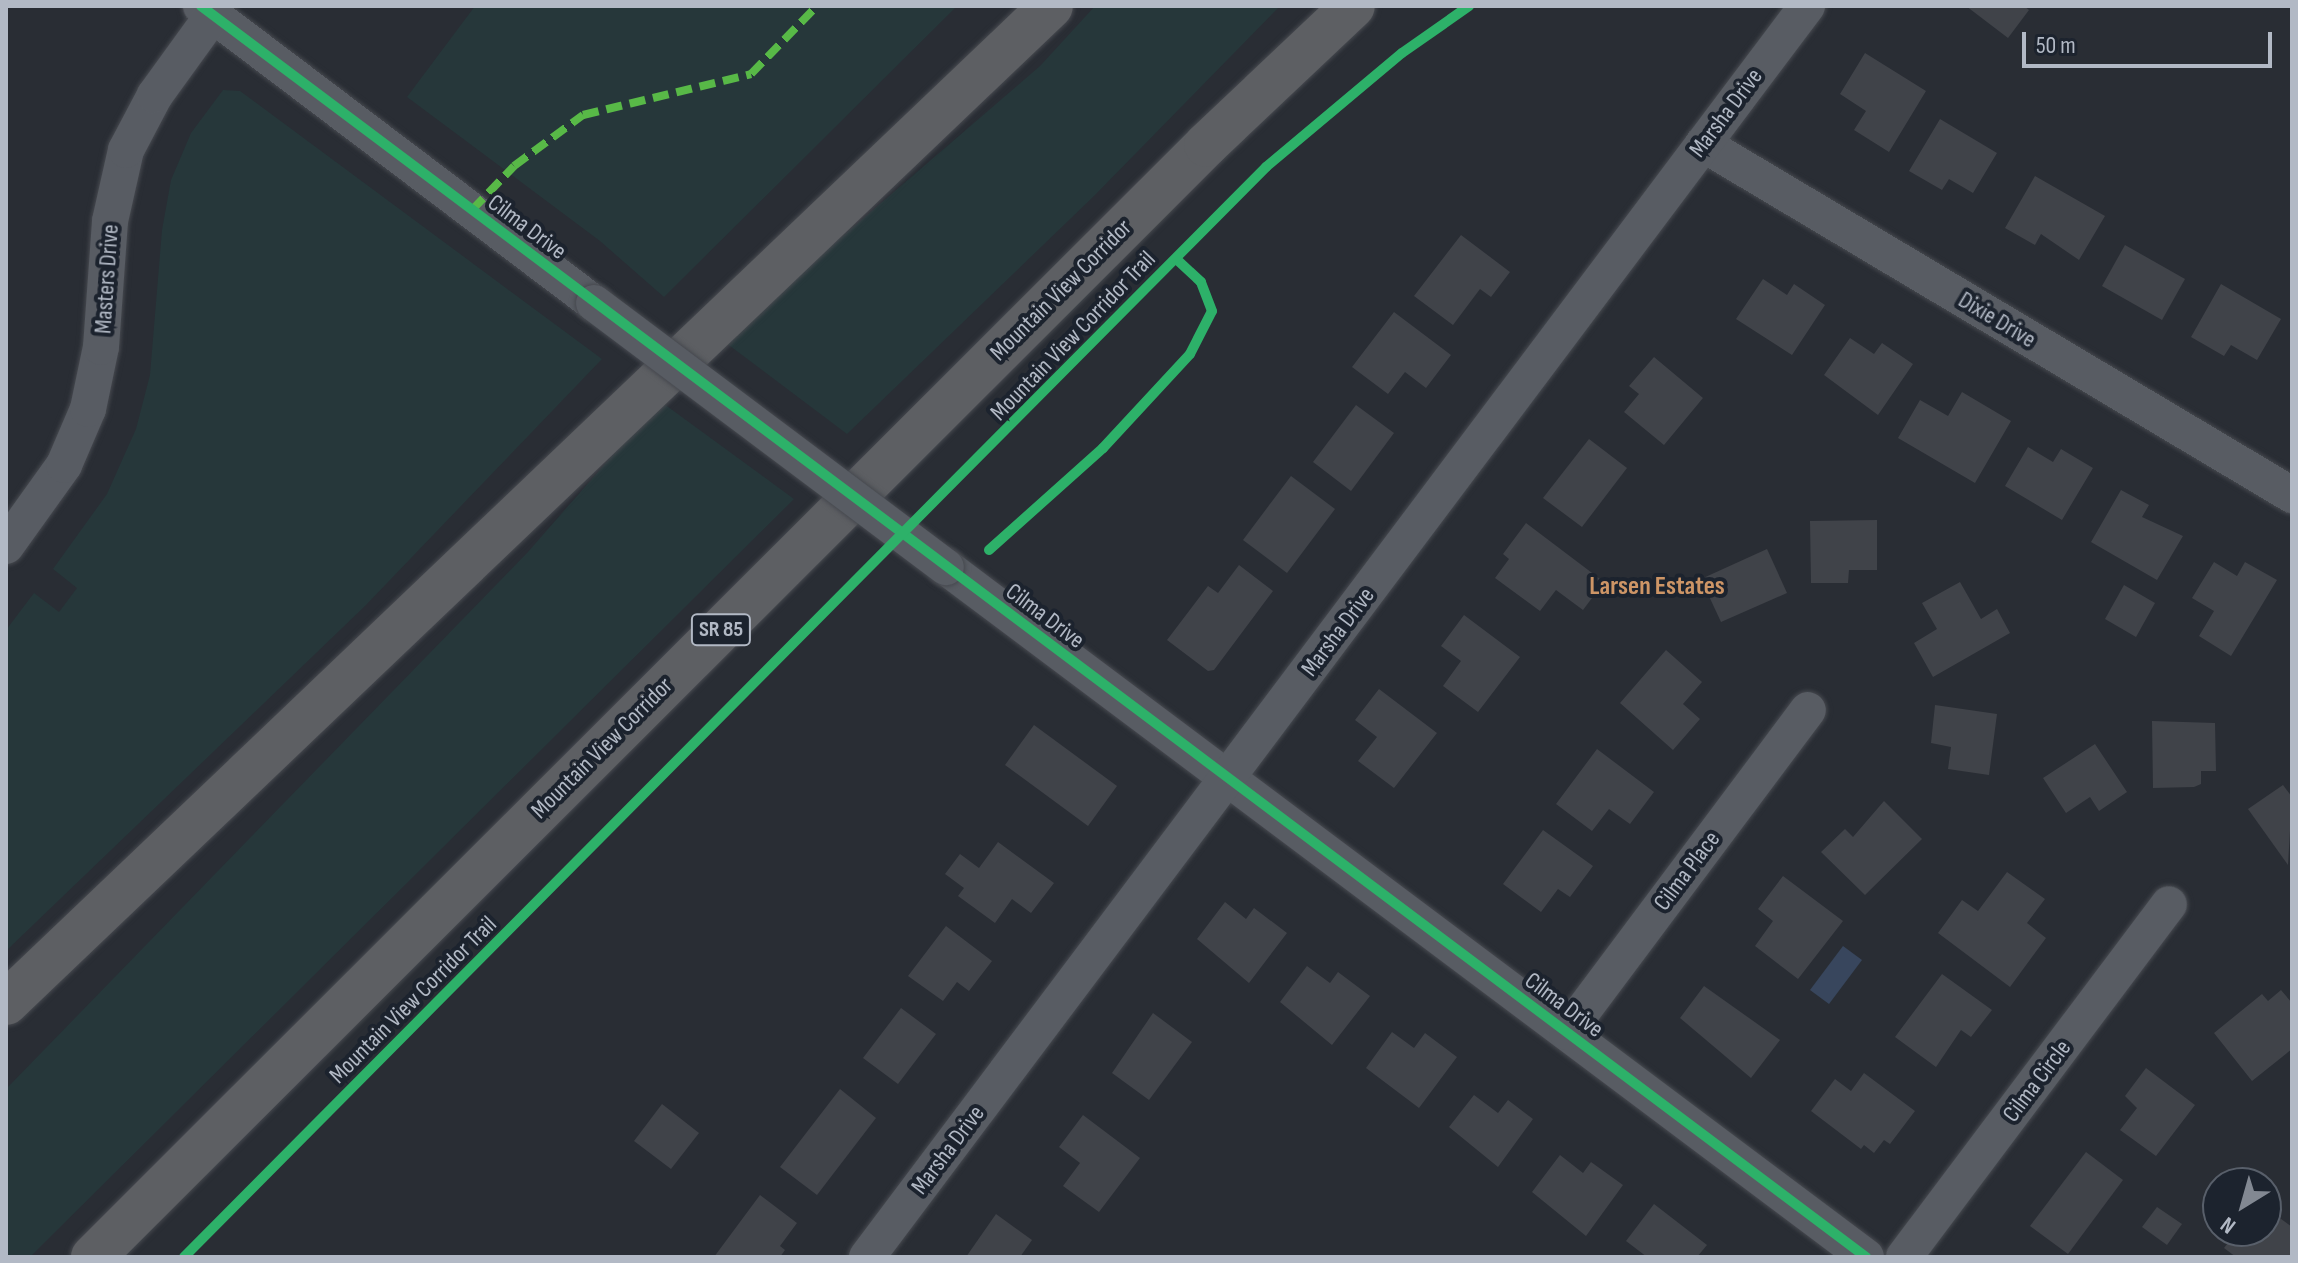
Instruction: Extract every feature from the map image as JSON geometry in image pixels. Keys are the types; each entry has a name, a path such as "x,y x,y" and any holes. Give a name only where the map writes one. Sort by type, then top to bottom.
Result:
{"highway":[{"path":"6,1003 1051,6"},
{"name":"Mountain View Corridor","path":"93,1257 1206,145 1353,6"}],"street":[{"name":"Marsha Drive","path":"867,1257 1807,6"},
{"name":"Cilma Drive","path":"207,10 1866,1257"},
{"name":"Masters Drive","path":"6,546 64,465 88,409 101,347 110,221 126,150 155,95 207,10"},
{"name":"Dixie Drive","path":"1703,144 2292,495"},
{"name":"Cilma Place","path":"1567,1032 1808,710"},
{"name":"Cilma Circle","path":"1904,1257 2169,904"}],"shaded area":[{"path":"475,6 957,6 664,297 600,241 407,97"},
{"path":"1095,6 1280,6 1094,196 847,434 722,340 1040,66"},
{"path":"223,90 240,91 602,359 365,606 6,951 6,630 34,593 59,612 77,588 53,569 107,494 136,429 150,375 162,230 171,180 191,133"},
{"path":"660,401 794,499 30,1257 6,1257 6,1089 527,553"}],"water":[{"path":"1843,946 1862,960 1829,1004 1810,990"}],"building":[{"path":"1966,6 2024,6 2029,10 2008,38"},
{"path":"1865,53 1926,91 1889,152 1854,130 1866,111 1840,94"},
{"path":"1940,119 1997,153 1973,193 1949,179 1942,190 1909,171"},
{"path":"2035,176 2105,216 2079,260 2041,234 2035,245 2005,228"},
{"path":"1461,235 1510,272 1491,297 1480,289 1453,325 1414,296"},
{"path":"2125,245 2185,279 2162,320 2102,286"},
{"path":"1763,279 1787,295 1794,284 1825,305 1792,355 1736,319"},
{"path":"2221,284 2281,319 2257,360 2231,345 2224,356 2191,337"},
{"path":"1394,312 1451,355 1426,388 1405,372 1388,394 1352,367"},
{"path":"1850,338 1874,354 1882,343 1913,364 1878,415 1824,375"},
{"path":"1654,357 1703,398 1664,445 1624,412 1639,394 1629,386"},
{"path":"1962,392 2011,421 1975,483 1898,438 1920,400 1948,416"},
{"path":"1356,405 1394,433 1351,491 1313,462"},
{"path":"1589,439 1627,468 1582,527 1543,498"},
{"path":"2028,447 2053,462 2061,449 2093,468 2062,520 2005,486"},
{"path":"1291,476 1335,509 1287,573 1243,540"},
{"path":"2121,490 2149,505 2142,517 2183,536 2157,580 2091,542"},
{"path":"1877,520 1877,570 1849,570 1848,583 1811,583 1810,521"},
{"path":"1526,523 1604,582 1583,610 1556,590 1540,611 1495,578 1509,559 1503,554"},
{"path":"1767,549 1787,593 1721,622 1701,579"},
{"path":"2214,562 2237,576 2245,562 2277,580 2231,656 2199,636 2214,611 2192,598"},
{"path":"1239,565 1273,591 1214,670 1208,671 1167,640 1208,586 1218,593"},
{"path":"1960,582 1981,619 1997,609 2010,633 1933,677 1914,643 1937,629 1922,603"},
{"path":"2124,585 2155,603 2136,637 2105,619"},
{"path":"1464,615 1520,657 1478,712 1443,686 1461,661 1441,646"},
{"path":"1666,650 1702,682 1683,704 1700,719 1673,750 1620,703"},
{"path":"1379,689 1437,733 1394,788 1358,761 1377,737 1355,720"},
{"path":"1935,705 1997,714 1989,775 1948,769 1951,747 1931,743"},
{"path":"2152,721 2215,723 2216,771 2201,771 2201,784 2194,787 2153,788"},
{"path":"1034,725 1117,786 1088,826 1005,765"},
{"path":"2095,744 2127,792 2099,811 2090,797 2066,813 2043,778"},
{"path":"1597,749 1654,792 1630,824 1609,809 1592,831 1556,804"},
{"path":"2283,785 2292,797 2288,865 2248,809"},
{"path":"1884,801 1922,839 1865,895 1821,852 1845,829 1853,837"},
{"path":"1543,830 1593,866 1570,897 1558,889 1541,912 1503,884"},
{"path":"998,842 1054,883 1031,913 1012,899 995,923 958,896 964,888 945,874 960,854 979,868"},
{"path":"2007,872 2045,899 2027,923 2046,938 2010,987 1938,933 1962,900 1978,911"},
{"path":"1783,876 1843,921 1798,979 1755,946 1773,921 1758,909"},
{"path":"1225,902 1246,919 1254,908 1287,933 1249,983 1197,939"},
{"path":"946,926 992,961 969,991 957,982 943,1001 908,976"},
{"path":"1307,966 1330,983 1338,972 1370,996 1332,1045 1280,1002"},
{"path":"1942,974 1992,1010 1971,1037 1961,1030 1936,1067 1895,1037"},
{"path":"1704,986 1780,1040 1751,1078 1680,1018"},
{"path":"2281,990 2292,1003 2292,1049 2252,1081 2214,1033 2262,994 2268,1001"},
{"path":"901,1008 936,1034 898,1084 863,1058"},
{"path":"1153,1013 1192,1042 1149,1100 1112,1073"},
{"path":"1392,1032 1414,1048 1425,1033 1457,1057 1419,1108 1366,1068"},
{"path":"2146,1068 2195,1105 2156,1156 2120,1130 2137,1108 2125,1096"},
{"path":"1864,1073 1915,1111 1890,1144 1884,1140 1874,1153 1864,1145 1861,1149 1811,1111 1835,1079 1851,1091"},
{"path":"840,1089 876,1118 817,1195 780,1167"},
{"path":"1474,1095 1498,1113 1508,1100 1533,1119 1498,1167 1449,1127"},
{"path":"662,1104 699,1133 671,1169 634,1141"},
{"path":"1083,1115 1140,1158 1099,1212 1063,1186 1080,1163 1059,1147"},
{"path":"2086,1152 2123,1180 2068,1254 2030,1226"},
{"path":"1560,1155 1583,1173 1591,1162 1623,1185 1586,1236 1532,1192"},
{"path":"760,1195 797,1223 780,1246 785,1250 780,1257 714,1257"},
{"path":"1654,1204 1707,1245 1697,1257 1647,1257 1626,1241"},
{"path":"2157,1207 2182,1224 2167,1245 2142,1227"},
{"path":"996,1214 1032,1240 1020,1257 966,1257"},
{"path":"2282,1220 2292,1227 2292,1257 2236,1257 2224,1248 2282,1247"}],"marked path":[{"path":"472,210 514,166 583,115 751,74 817,6"}],"cycle path":[{"path":"201,6 1866,1257"},
{"name":"Mountain View Corridor Trail","path":"184,1257 1266,167 1402,53 1469,6"},
{"path":"989,550 1103,448 1190,354 1212,311 1201,282 1176,259"}],"district":[{"name":"Larsen Estates","path":"1657,587"}]}
